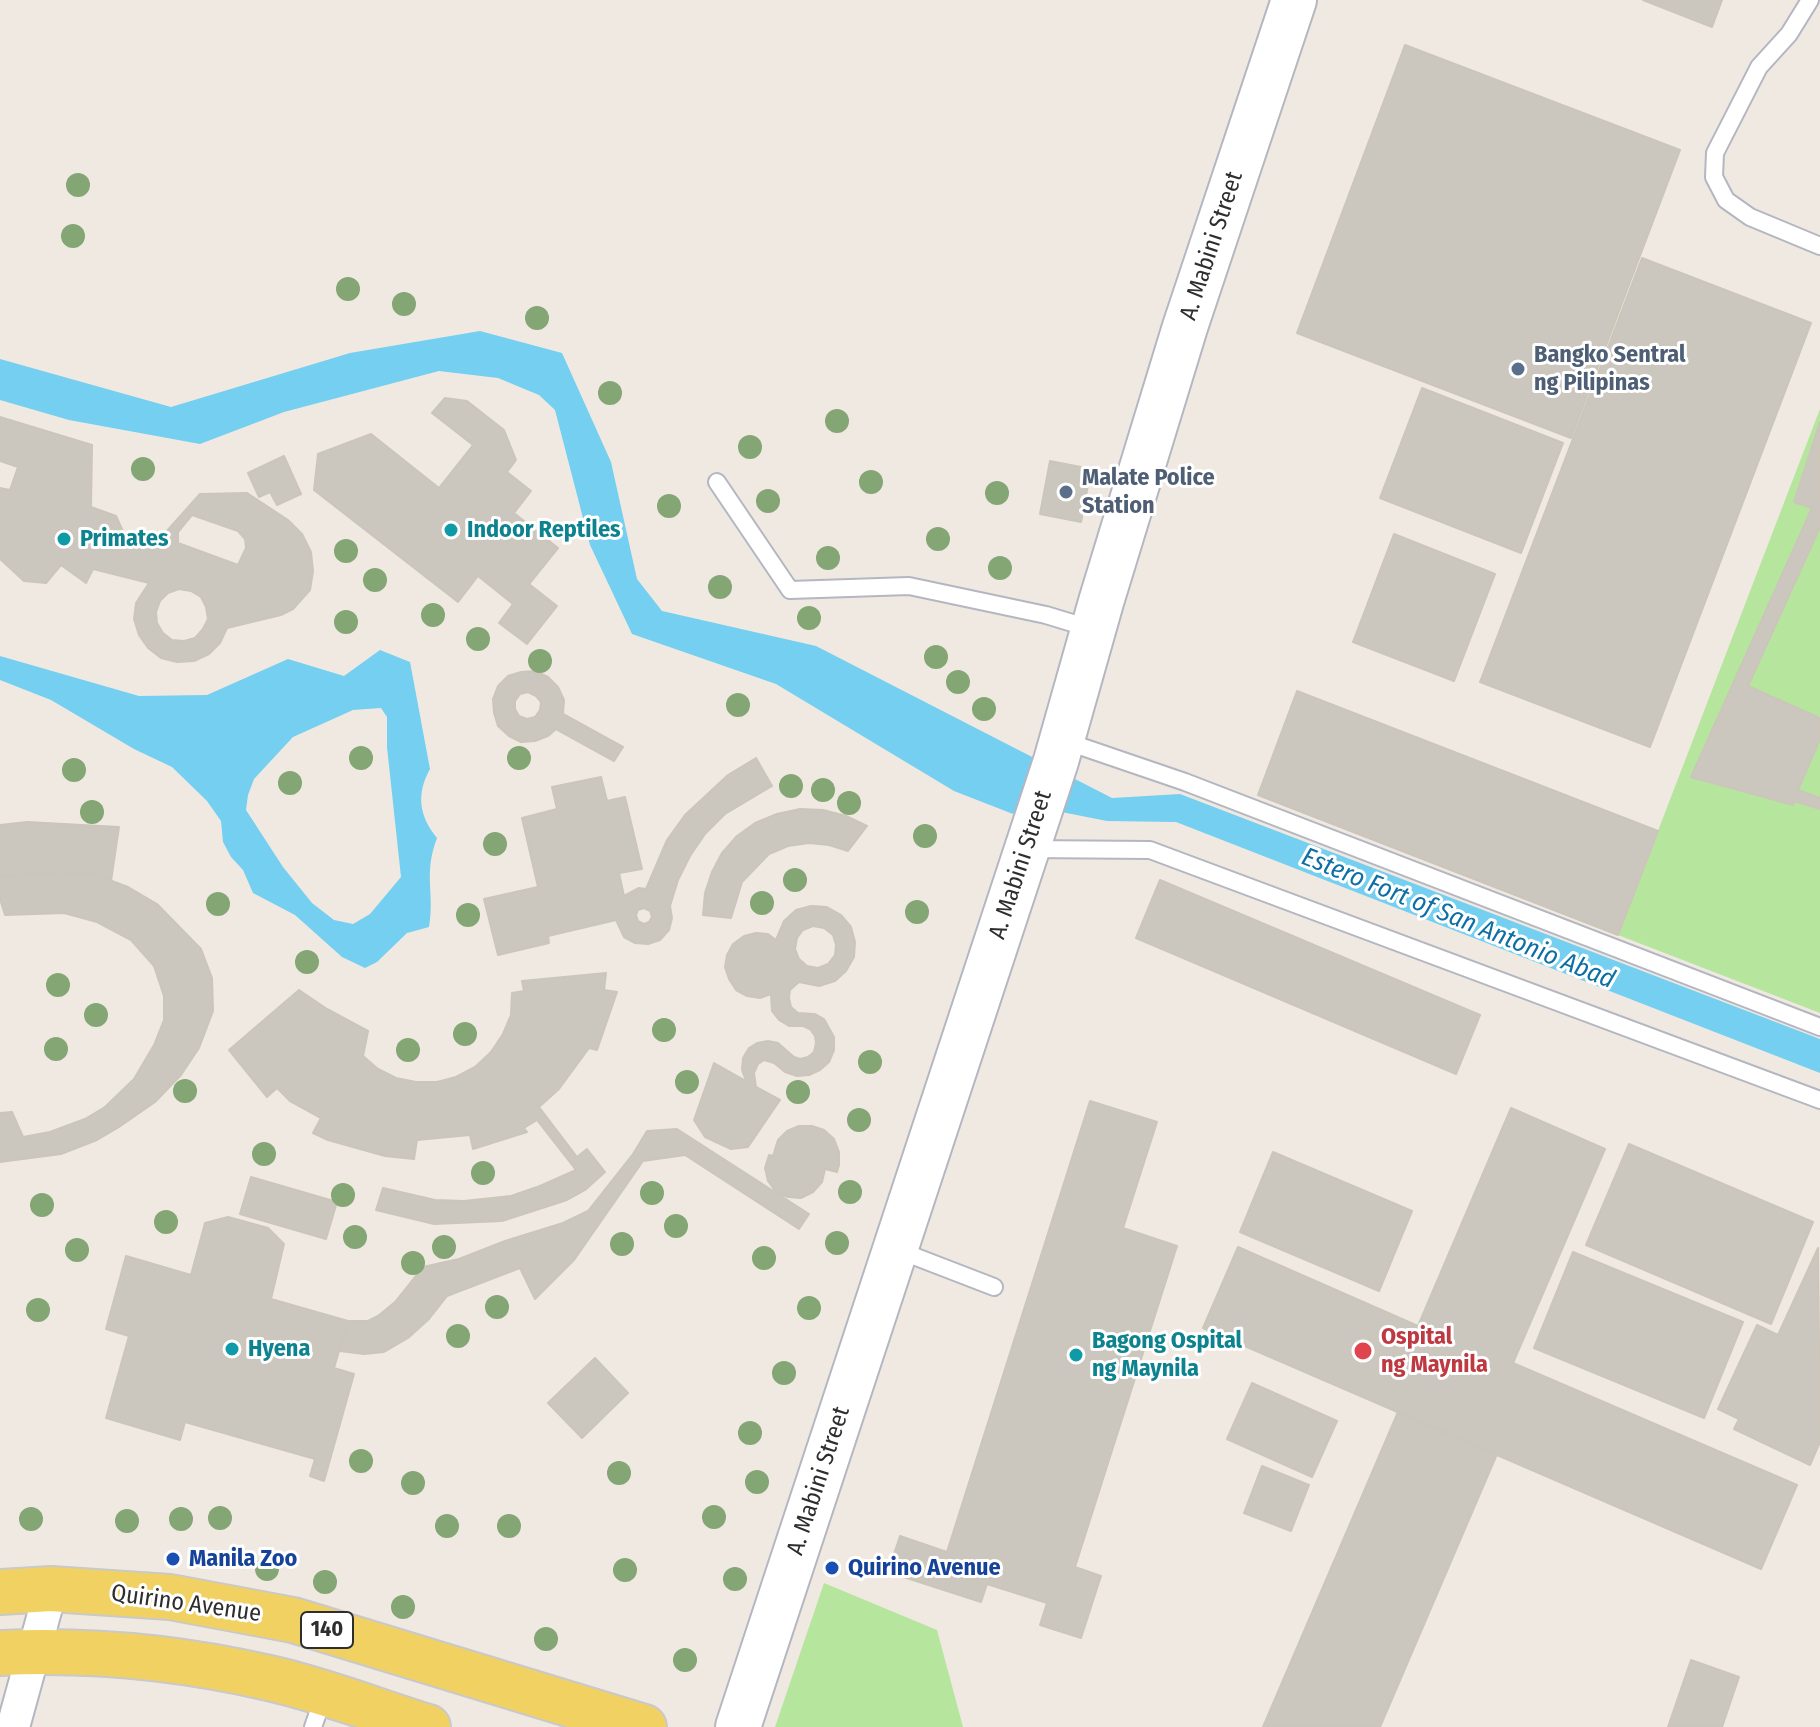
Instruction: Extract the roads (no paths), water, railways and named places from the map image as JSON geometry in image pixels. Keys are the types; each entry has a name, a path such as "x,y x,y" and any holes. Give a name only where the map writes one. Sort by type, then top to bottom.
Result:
{"main road":[{"name":"A. Mabini Street","path":"738,1727 1059,751 1185,327 1294,0"},
{"name":"Quirino Avenue","path":"0,1592 51,1589 170,1597 293,1620 644,1727"},
{"path":"17,1652 153,1658 271,1678 319,1711 417,1725"}],"street":[{"path":"13,1727 17,1652 51,1589"}],"lane":[{"path":"1810,0 1789,34 1759,67 1715,153 1714,177 1726,200 1750,217 1820,246"},
{"path":"717,482 790,590 909,586 1046,615 1093,630"},
{"path":"1059,751 1185,782 1820,1027"},
{"path":"1032,833 1150,850 1820,1100"},
{"path":"896,1248 994,1287"}],"water":[{"name":"Estero Fort of San Antonio Abad","path":"480,331 562,353 611,462 637,579 662,611 816,646 1112,798 1180,794 1820,1039 1820,1073 1176,822 1107,821 1021,804 1013,814 954,791 776,684 632,634 590,545 555,410 539,395 498,378 439,371 284,412 200,444 69,420 0,400 0,359 171,407 350,353"},
{"path":"380,650 410,662 430,769 421,796 423,813 437,838 430,873 429,927 407,933 377,962 365,968 342,957 295,915 253,893 243,870 223,842 221,821 207,801 172,767 134,749 51,700 0,680 0,656 139,696 207,695 288,659 344,676","holes":["381,708 387,717 387,747 401,877 370,914 353,924 334,920 312,903 283,867 246,810 248,795 254,779 293,737 353,710"]}],"place":[{"name":"Bangko Sentral ng Pilipinas","path":"1518,369"},
{"name":"Malate Police Station","path":"1066,492"},
{"name":"Indoor Reptiles","path":"451,530"},
{"name":"Primates","path":"64,539"},
{"name":"Hyena","path":"232,1349"},
{"name":"Ospital ng Maynila","path":"1363,1351"},
{"name":"Bagong Ospital ng Maynila","path":"1076,1355"},
{"name":"Manila Zoo","path":"173,1559"},
{"name":"Quirino Avenue","path":"832,1568"}]}
